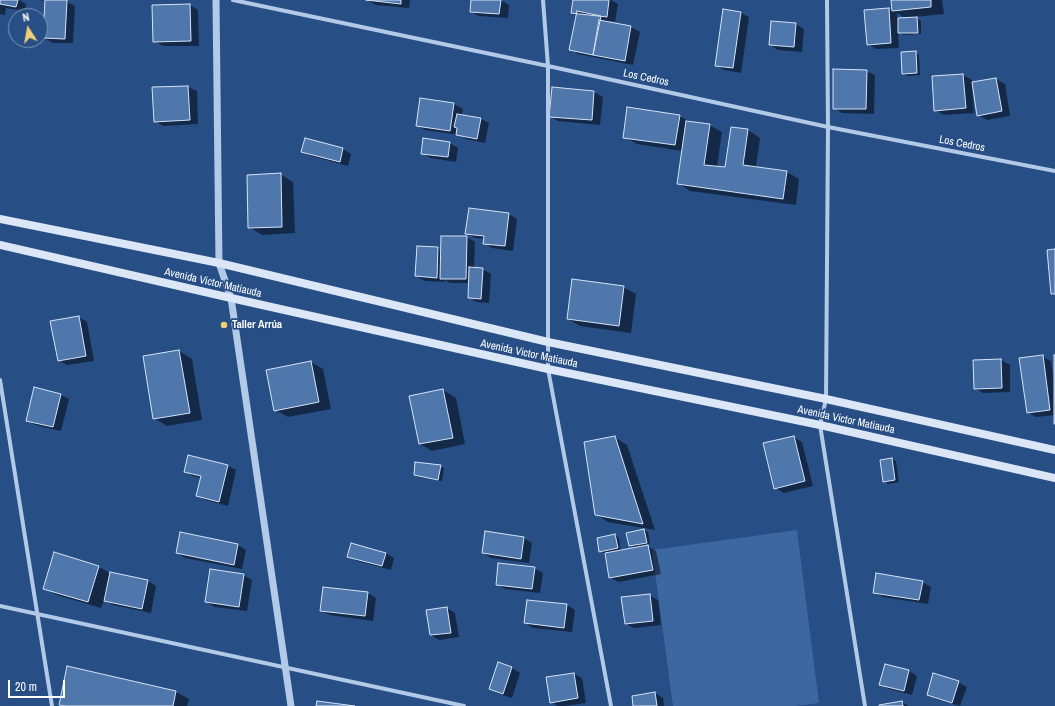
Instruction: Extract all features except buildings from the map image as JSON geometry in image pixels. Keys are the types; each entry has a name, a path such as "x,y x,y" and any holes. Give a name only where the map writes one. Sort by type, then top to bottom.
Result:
{"main road":[{"name":"Avenida Victor Matiauda","path":"0,219 219,263 548,342 826,399 1055,450"},
{"name":"Avenida Victor Matiauda","path":"0,245 548,369 820,425 1055,478"}],"street":[{"path":"216,0 219,263 231,298 291,706"},
{"name":"Los Cedros","path":"233,0 548,66 828,128 1055,171"},
{"path":"543,0 548,66 548,369 611,706"},
{"path":"827,0 828,128 826,399 820,425 865,706"},
{"path":"0,380 52,706"},
{"path":"0,606 464,706"}],"shaded area":[{"path":"797,530 819,703 795,706 673,706 652,550"}],"place":[{"name":"Taller Arrúa","path":"224,325"}]}
